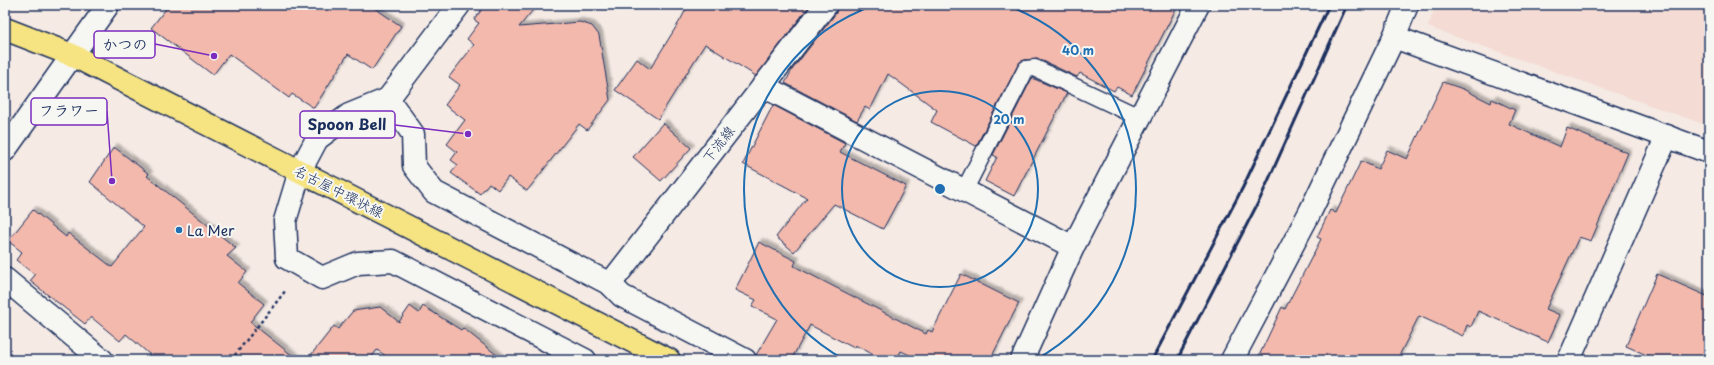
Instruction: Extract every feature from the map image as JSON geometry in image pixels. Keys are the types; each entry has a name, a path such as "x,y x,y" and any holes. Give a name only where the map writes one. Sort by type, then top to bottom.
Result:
{"main road":[{"name":"名古屋中環状線","path":"5,29 72,55 669,360"}],"street":[{"path":"5,150 108,5"},
{"path":"459,5 388,99 349,115 317,139 300,171 285,221 287,258 322,278 358,263 393,261 549,352 585,360"},
{"name":"下流線","path":"610,284 826,5"},
{"path":"1022,360 1073,247 1141,118 1198,5"},
{"path":"1232,360 1310,212 1394,37 1407,5"},
{"path":"1394,37 1709,152"},
{"path":"764,86 965,189 1073,247"},
{"path":"388,99 414,134 414,166 434,192 610,284 622,296 745,360"},
{"path":"1569,360 1667,136"},
{"path":"5,279 102,360"}],"lane":[{"path":"965,189 1026,69 1035,68 1141,118"}],"path":[{"path":"231,360 303,267"}],"shaded area":[{"path":"1436,5 1709,5 1709,126 1428,27"}],"building":[{"path":"169,5 370,5 401,26 372,70 348,54 314,108 292,94 289,98 229,54 213,75 151,28"},
{"path":"485,5 537,5 519,27 580,22 592,26 599,35 610,100 587,130 579,124 527,191 508,177 498,190 489,183 480,194 451,173 458,165 451,160 457,152 447,144 465,120 445,105 460,85 449,77 474,45 467,39 479,23 474,20"},
{"path":"688,5 810,5 756,76 705,44 658,119 615,90 637,59 650,69"},
{"path":"838,5 1178,5 1132,95 1117,87 1114,91 1080,73 1077,77 1039,59 1025,60 1018,65 976,146 931,122 937,110 888,74 870,110 865,107 857,121 785,83 792,70 836,13"},
{"path":"1032,78 1067,93 1014,196 985,181 997,157 993,155"},
{"path":"1443,82 1463,89 1491,103 1492,99 1515,110 1509,124 1560,147 1567,128 1628,153 1591,241 1579,237 1546,309 1560,315 1548,342 1478,311 1471,327 1467,325 1463,336 1419,316 1397,360 1257,360 1282,307 1285,309 1321,239 1317,237 1330,210 1336,213 1361,161 1378,169 1387,150 1407,159"},
{"path":"773,105 845,143 840,152 906,186 883,229 834,204 794,252 776,237 807,198 743,164"},
{"path":"663,123 691,148 661,181 633,157"},
{"path":"114,147 149,174 147,176 236,248 227,256 247,272 238,283 264,304 250,322 298,360 156,360 126,334 120,341 91,317 85,324 30,281 35,275 16,260 22,252 8,241 33,210 66,237 68,233 112,267 144,227 90,182"},
{"path":"759,242 796,261 794,266 926,334 928,330 932,332 961,274 1019,303 990,360 912,360 914,357 901,351 896,360 884,360 855,345 854,348 810,325 791,360 757,360 756,355 777,319 752,306 756,300 735,290"},
{"path":"1657,274 1709,297 1709,360 1658,360 1626,346"},
{"path":"410,306 419,313 423,306 461,330 463,328 503,360 392,360 377,350 369,360 307,360 334,326 338,329 353,311 380,307 399,322"}],"railway":[{"path":"1152,360 1243,187 1329,5"},
{"path":"1177,360 1260,199 1347,5"}],"place":[{"name":"かつの","path":"214,56"},
{"name":"Spoon Bell","path":"468,134"},
{"name":"フラワー","path":"112,181"},
{"name":"La Mer","path":"179,230"}]}
